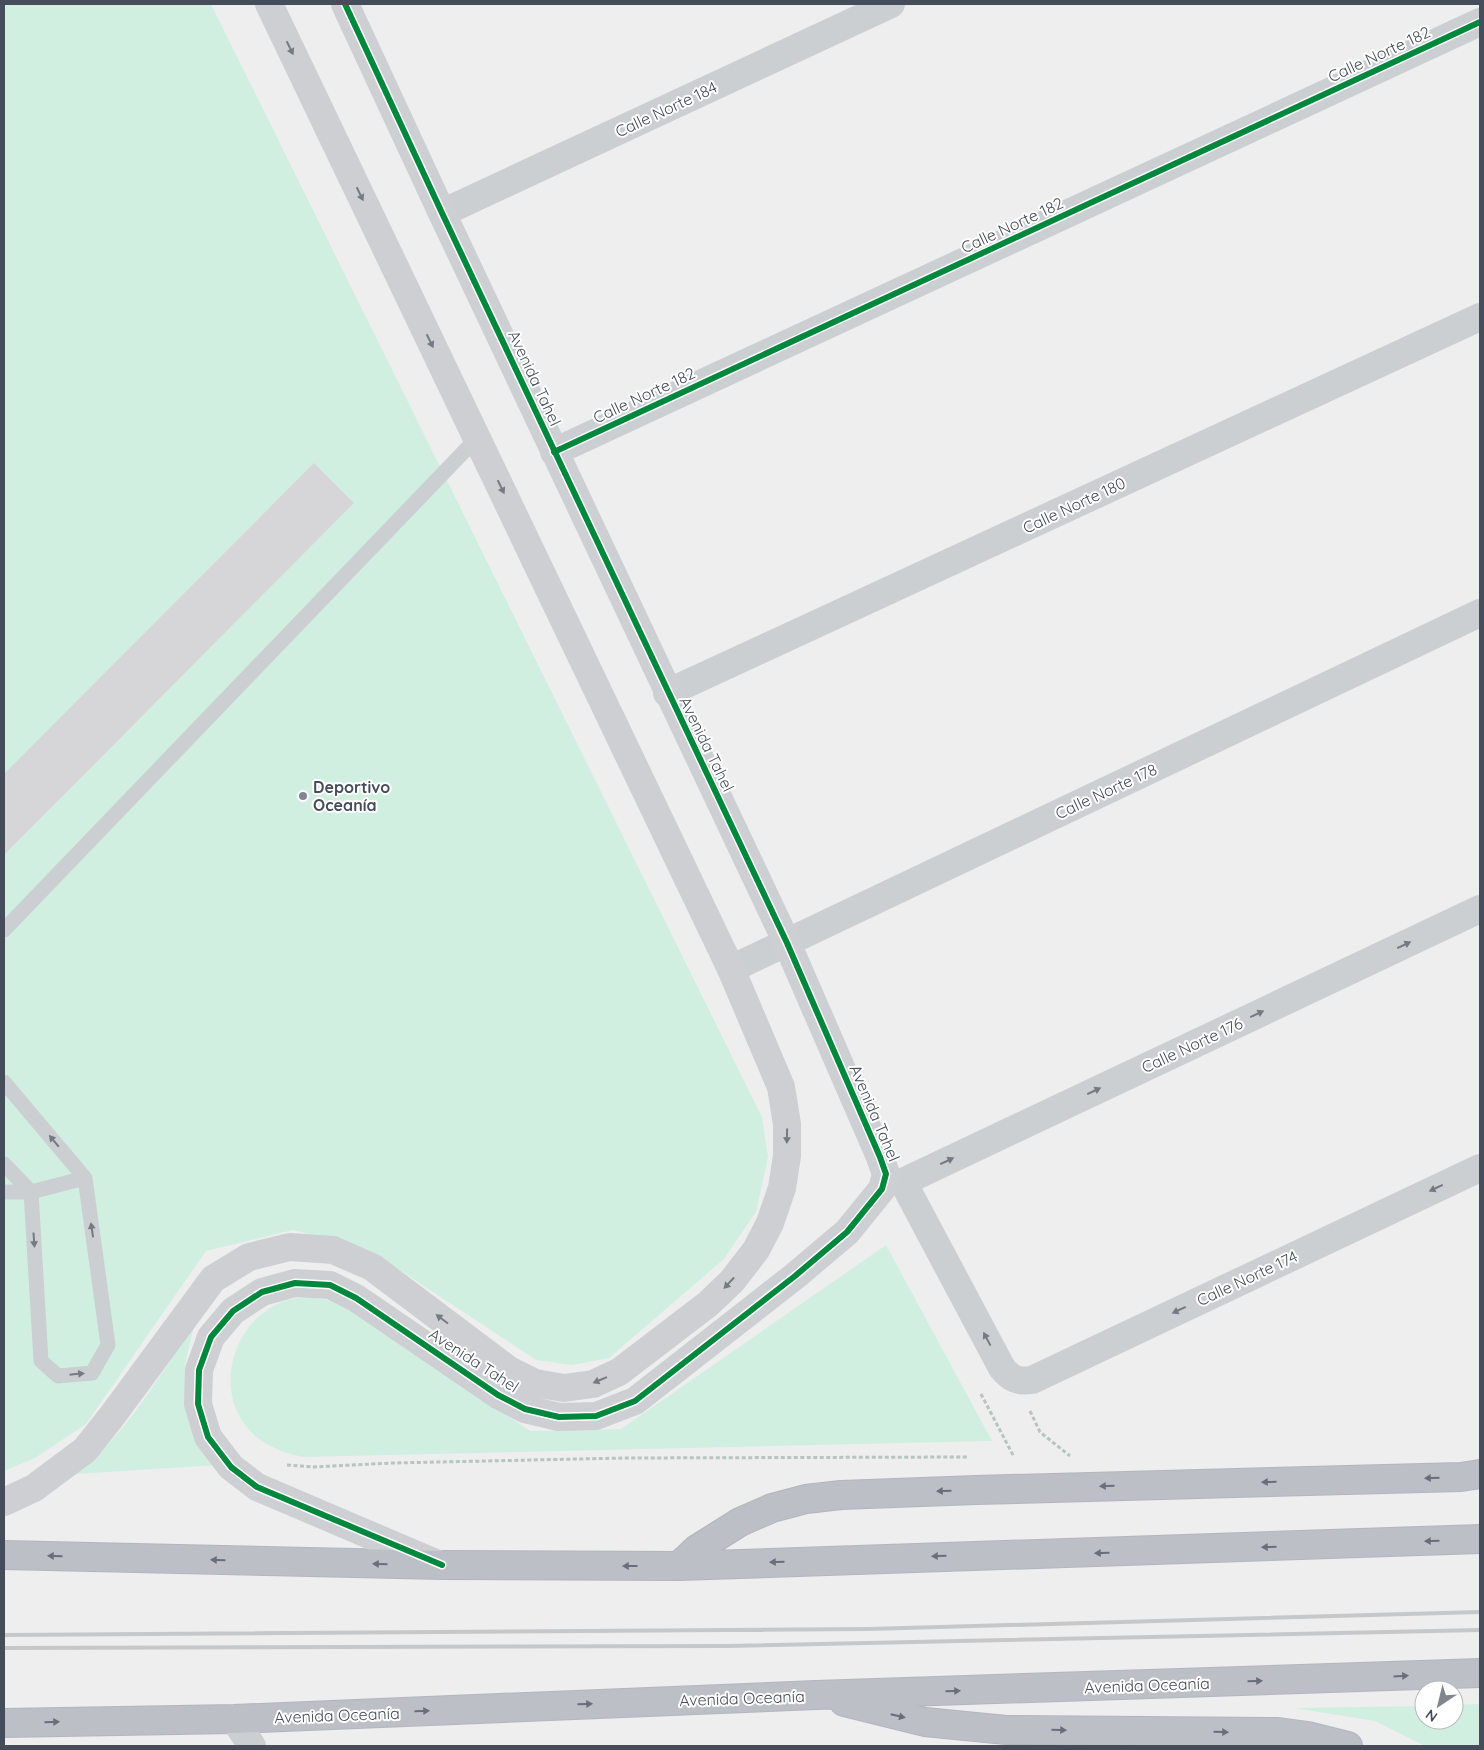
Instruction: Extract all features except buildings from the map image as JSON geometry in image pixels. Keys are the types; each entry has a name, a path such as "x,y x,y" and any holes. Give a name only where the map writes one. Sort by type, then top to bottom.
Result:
{"highway":[{"path":"679,1566 697,1549 740,1522 772,1508 806,1499 841,1495 1461,1477 1480,1474"},
{"path":"4,1555 442,1565 679,1566 1480,1539"},
{"name":"Avenida Oceanía","path":"4,1723 234,1719 816,1695 1480,1673"},
{"path":"816,1695 925,1722 1006,1730 1278,1732 1308,1736 1348,1746"}],"street":[{"name":"Avenida Tahel","path":"4,1502 34,1488 85,1450 213,1279 249,1257 290,1247 333,1250 372,1267 509,1370 535,1383 564,1388 593,1384 619,1372 708,1304 732,1281 756,1250 770,1223 782,1188 787,1124 781,1088 731,969 269,4"},
{"name":"Avenida Tahel","path":"345,4 554,452 787,943 880,1156 1002,1368 1013,1380"},
{"name":"Calle Norte 184","path":"442,213 891,4"},
{"name":"Calle Norte 182","path":"554,452 1480,22"},
{"name":"Calle Norte 180","path":"667,692 1480,317"},
{"name":"Calle Norte 178","path":"731,969 1480,612"},
{"name":"Calle Norte 176","path":"894,1178 1480,909"},
{"name":"Calle Norte 174","path":"1013,1380 1022,1382 1032,1380 1480,1168"},
{"name":"Avenida Tahel","path":"442,1565 257,1487 231,1467 208,1437 198,1404 200,1370 211,1337 233,1311 262,1292 295,1283 330,1285 356,1298 498,1394 525,1409 559,1417 596,1416 635,1401 795,1276 847,1232 865,1213 882,1189 894,1178"},
{"path":"234,1719 252,1746"}],"lane":[{"path":"4,930 477,438"},
{"path":"4,1082 85,1178 108,1345 92,1372 58,1376 41,1361 31,1192 4,1164"},
{"path":"4,1192 31,1192 85,1178"}],"green space":[{"name":"Deportivo Oceanía","path":"4,4 211,4 762,1117 768,1157 756,1212 724,1259 609,1358 572,1365 536,1360 369,1250 293,1230 206,1251 86,1424 35,1458 4,1471"},
{"path":"886,1245 992,1441 303,1457 279,1450 258,1438 242,1421 233,1401 231,1380 233,1359 241,1339 254,1321 271,1307 292,1299 312,1298 344,1304 530,1431 621,1429"},
{"path":"194,1326 185,1365 188,1407 218,1465 76,1474 94,1459 126,1423"},
{"path":"1480,1704 1480,1746 1425,1746 1375,1721 1293,1708 1414,1706 1414,1730 1464,1730 1464,1705"}],"railway":[{"path":"4,1635 869,1629 1480,1612"},
{"path":"4,1648 727,1646 1480,1630"}],"cycle path":[{"path":"345,4 787,943 886,1174 882,1189 847,1232 795,1276 635,1401 596,1416 559,1417 525,1409 498,1395 356,1298 330,1285 295,1283 262,1292 233,1311 211,1337 199,1370 198,1404 208,1437 231,1467 257,1487 442,1565"},
{"path":"554,452 1480,22"}],"place":[{"name":"Deportivo Oceanía","path":"303,796"}]}
